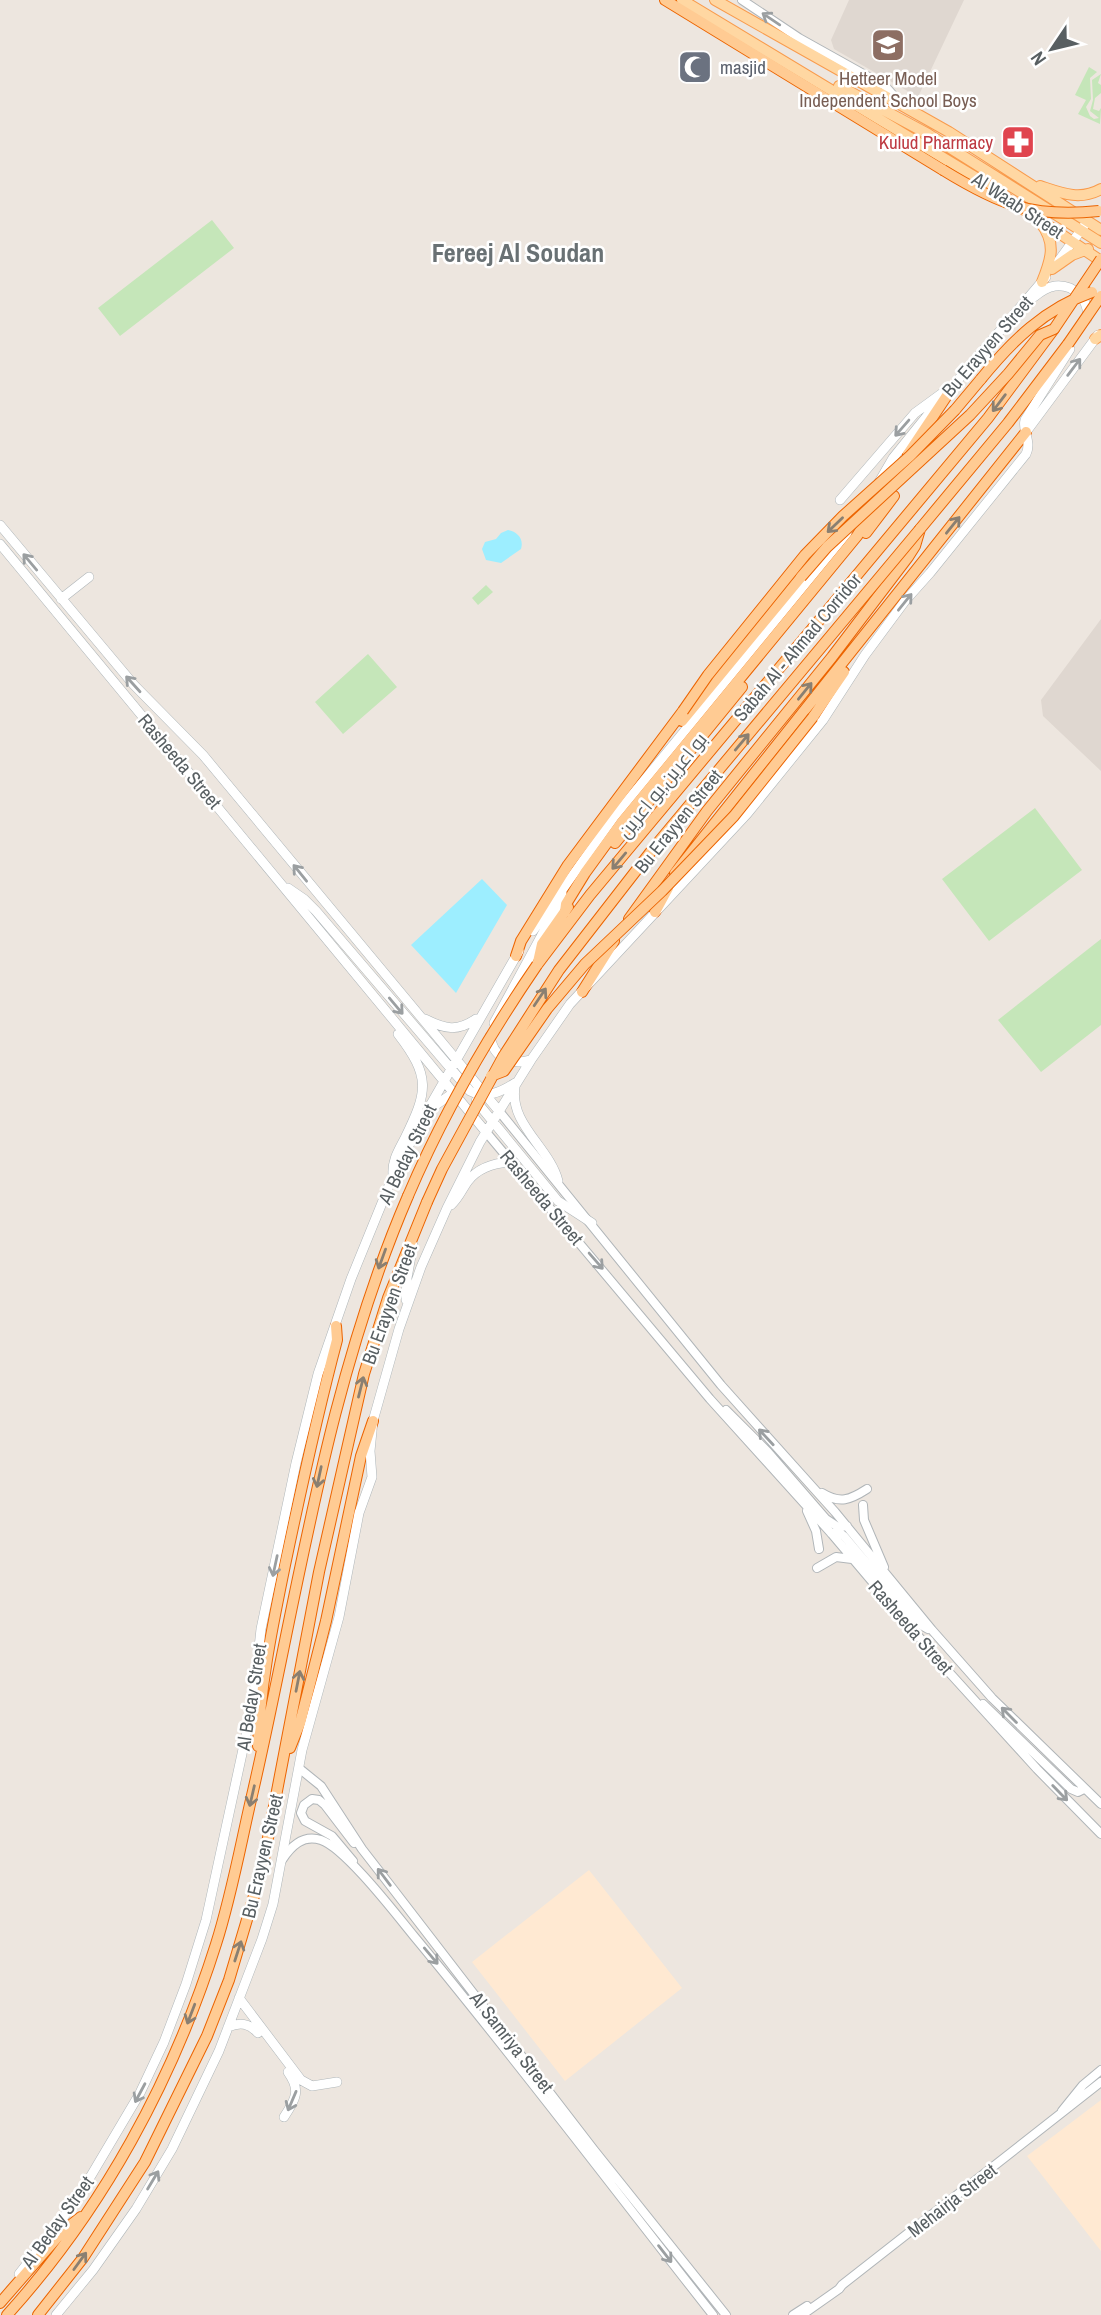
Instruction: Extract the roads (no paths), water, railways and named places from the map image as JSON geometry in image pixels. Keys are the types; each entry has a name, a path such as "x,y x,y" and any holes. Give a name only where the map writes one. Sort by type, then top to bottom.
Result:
{"highway":[{"path":"665,0 982,193 1019,208 1059,214 1101,210"},
{"name":"Sabah Al - Ahmad Corridor","path":"537,965 590,895 988,418 1101,260"},
{"path":"516,956 521,941 568,865 654,752 708,675 805,555 955,411 1000,356 1029,327 1080,296 1101,290"},
{"name":"Bu Erayyen Street","path":"40,2313 83,2258 145,2162 211,2025 229,1980 262,1869 319,1572 364,1374 388,1298 442,1169 491,1076 559,970 656,845 1008,423 1101,297"},
{"path":"654,752 664,744 827,547 970,415 1040,335 1054,329"},
{"path":"565,912 566,904 585,873 622,822 857,536 954,385"},
{"name":"Bu Erayyen Street","path":"894,496 955,411"},
{"path":"655,912 682,863 1026,432"},
{"name":"بو اعرين,بو اعرين","path":"565,912 606,854 838,571 894,496"},
{"path":"582,992 592,973 707,811 852,632 912,552 920,529"},
{"path":"491,1076 504,1071 547,1009 577,973 662,891 734,816 813,717 879,617"},
{"name":"Bu Erayyen Street","path":"7,2315 42,2275 86,2214 144,2119 184,2032 225,1915 327,1442 345,1370 379,1267 433,1140 477,1056 537,965 542,944 565,912"},
{"path":"259,1765 258,1736 268,1655 313,1431 337,1340 336,1326"},
{"path":"284,1760 300,1723 326,1621 360,1456 373,1421"},
{"path":"0,2303 62,2232 86,2214"}],"main road":[{"name":"Al Waab Street","path":"682,0 823,84 1034,215 1101,260"},
{"name":"Al Waab Street","path":"715,0 972,146 1101,230"},
{"path":"725,0 734,11"},
{"path":"823,84 836,85 928,134 1101,246"},
{"path":"1023,180 1075,196 1088,195 1101,189"},
{"name":"Bu Erayyen Street","path":"456,1059 516,956 624,805 822,566 861,513 902,444 1024,304 1101,202"},
{"path":"1070,224 1075,224 1078,220 1072,211"},
{"path":"1034,215 1046,231 1052,247 1050,263 1042,282"},
{"path":"1088,221 1101,237"},
{"path":"1052,269 1072,255 1101,246"},
{"path":"1024,304 1047,288 1064,287 1085,301 1088,312 1086,323"},
{"path":"1026,432 1025,420 1101,297"},
{"path":"1026,432 1099,335"},
{"path":"861,513 856,497 840,500 915,413 954,385"},
{"name":"Bu Erayyen Street","path":"373,1421 406,1307 447,1208 492,1121 516,1082 559,1019 582,992 747,814 796,755 905,601 1028,450 1026,432"},
{"name":"Rasheeda Street","path":"0,525 134,685 202,755 499,1111"},
{"name":"Rasheeda Street","path":"0,544 486,1132"},
{"path":"61,599 89,577"},
{"path":"283,886 297,893 316,911 558,1201 592,1223"},
{"path":"531,1060 514,1063 500,1056 491,1044 491,1028 556,909 563,887"},
{"path":"329,939 340,958 407,1046 419,1067 423,1085 422,1098 395,1157 393,1176"},
{"path":"422,1018 451,1029 466,1026 481,1016"},
{"path":"406,1307 407,1278 416,1237 470,1112 471,1094 456,1059"},
{"name":"Al Beday Street","path":"0,2298 76,2200 102,2160 141,2092 186,1984 206,1920 249,1724 261,1629 318,1374 351,1279 393,1176 456,1059"},
{"path":"427,1111 463,1090 471,1094 486,1095 500,1092 516,1082"},
{"path":"516,1082 516,1107 554,1168 558,1181"},
{"path":"447,1208 455,1202 467,1182 481,1170 511,1162"},
{"path":"56,2315 93,2270 136,2209 172,2149 200,2094 262,1939 282,1862 302,1750 339,1617 359,1513 372,1477 370,1451 373,1421"},
{"path":"239,1998 301,2080 312,2086 337,2082"},
{"path":"228,2027 236,2024 252,2026 291,2077 297,2097 285,2117"}],"street":[{"name":"Al Waab Street","path":"743,0 799,38 885,86 896,103"},
{"name":"Rasheeda Street","path":"499,1111 721,1385 847,1526 932,1630 992,1698 1101,1804"},
{"name":"Rasheeda Street","path":"486,1132 710,1399 831,1533 976,1702 1100,1833"},
{"path":"710,1399 735,1417 825,1519 838,1527 847,1526"},
{"path":"766,1459 810,1516 819,1549"},
{"path":"812,1487 839,1501 854,1497 867,1489"},
{"path":"863,1505 869,1534 890,1579"},
{"path":"831,1533 839,1532 844,1536 913,1618 920,1625 932,1630"},
{"path":"817,1568 836,1557 852,1559"},
{"path":"976,1702 987,1707 1071,1789 1084,1789"},
{"name":"Al Samriya Street","path":"300,1769 321,1786 362,1849 713,2315"},
{"path":"362,1849 321,1801 310,1799 304,1805 301,1813 305,1821 335,1840 370,1882"},
{"name":"Al Samriya Street","path":"282,1862 292,1846 315,1839 337,1850 370,1882 530,2083 726,2315"},
{"name":"Mehairja Street","path":"802,2315 990,2171 1060,2113 1083,2085 1101,2070"},
{"name":"Mehairja Street","path":"1060,2113 1069,2109 1101,2082"},
{"name":"Mehairja Street","path":"793,2315 836,2286 842,2285"}],"water":[{"path":"508,530 519,537 522,542 521,549 501,563 486,560 482,549 485,542 496,539"},
{"path":"482,879 507,905 456,993 411,945"}],"place":[{"name":"Hetteer Model Independent School Boys","path":"888,45"},
{"name":"masjid","path":"695,67"},
{"name":"Kulud Pharmacy","path":"1018,142"}],"district":[{"name":"Fereej Al Soudan","path":"518,253"}]}
